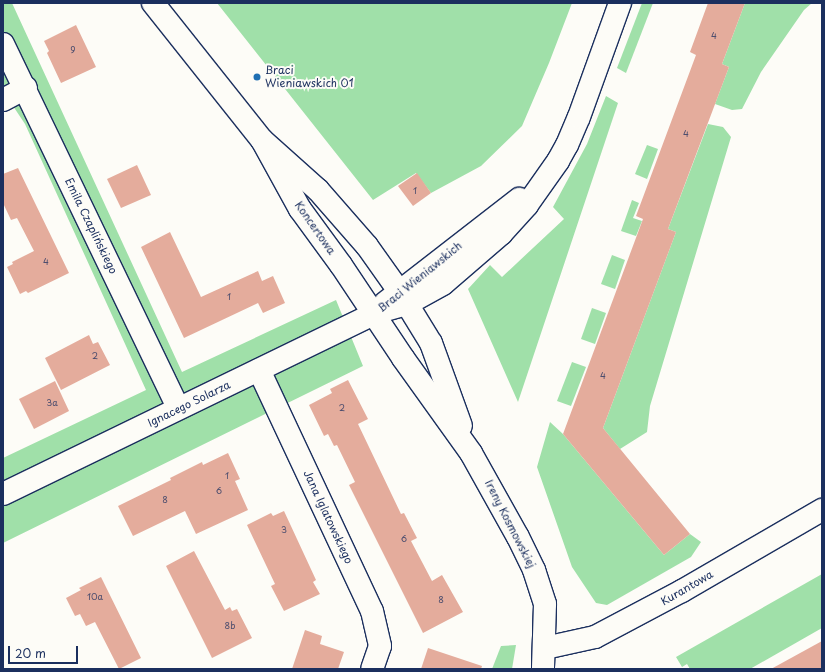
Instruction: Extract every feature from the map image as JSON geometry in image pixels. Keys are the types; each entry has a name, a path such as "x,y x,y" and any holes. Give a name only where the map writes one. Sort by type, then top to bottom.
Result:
{"street":[{"name":"Koncertowa","path":"152,3 262,140 318,190 367,246 403,298"},
{"name":"Braci Wieniawskich","path":"375,313 403,298 543,180 558,161 567,145 620,3"},
{"name":"Emila Czaplińskiego","path":"3,44 26,88 178,408"},
{"path":"3,100 26,88"},
{"name":"Koncertowa","path":"262,140 300,209 375,313"},
{"name":"Ireny Kosmowskiej","path":"403,298 431,343 471,453"},
{"name":"Ignacego Solarza","path":"3,494 375,313"},
{"name":"Ireny Kosmowskiej","path":"375,313 403,358 471,453 518,537 534,570 545,604 544,658"},
{"name":"Jana Iglatowskiego","path":"259,370 372,611 380,646 372,669"},
{"name":"Kurantowa","path":"544,658 595,638 822,510"}],"green space":[{"path":"3,3 12,3 182,372 336,300 363,366 3,543 3,458 146,390 25,124 3,91"},
{"path":"217,3 572,3 549,63 522,126 481,166 431,193 416,173 373,200"},
{"path":"642,3 653,3 626,73 617,68"},
{"path":"745,3 812,3 804,10 761,72 742,109 732,110 715,104 729,67 722,64"},
{"path":"606,96 618,103 518,402 468,289 490,265 502,277 564,219 553,207 587,144"},
{"path":"708,124 723,127 731,137 650,406 647,432 620,449 603,428 676,232 668,229"},
{"path":"647,145 658,149 647,179 635,174"},
{"path":"632,200 639,203 633,218 642,221 636,236 621,231"},
{"path":"612,255 625,260 615,289 601,284"},
{"path":"592,308 606,313 595,344 581,339"},
{"path":"572,362 586,367 571,406 557,401"},
{"path":"550,422 563,434 664,555 690,534 701,542 691,557 607,605 596,603 572,567 537,467"},
{"path":"822,574 822,628 750,669 690,669 687,664 682,667 676,657"},
{"path":"516,645 512,669 492,669 501,646"}],"building":[{"path":"708,3 745,3 722,64 729,67 668,229 676,232 603,428 690,534 664,555 563,434 643,219 636,216 696,55 690,52"},
{"path":"76,25 96,67 61,83 47,53 49,51 44,41"},
{"path":"137,165 151,195 121,208 107,179"},
{"path":"18,168 69,273 28,293 26,291 20,294 7,267 13,264 12,262 34,251 17,218 11,220 3,203 3,174"},
{"path":"417,173 431,193 413,206 398,186"},
{"path":"170,232 201,297 258,271 262,281 273,276 285,303 263,313 258,303 184,338 141,247"},
{"path":"89,335 93,344 98,342 110,365 61,390 45,358"},
{"path":"348,380 368,419 358,424 401,514 404,513 417,538 411,541 432,581 442,575 463,612 423,633 349,485 355,482 337,445 334,446 328,434 324,436 309,405 332,393 330,389"},
{"path":"55,381 69,411 34,429 19,399"},
{"path":"228,453 240,479 235,481 248,510 196,534 185,511 133,536 118,506 171,480 170,478 202,462 203,465"},
{"path":"284,511 316,580 313,582 320,594 284,611 271,586 275,584 247,525 271,513 273,516"},
{"path":"194,551 225,610 230,607 232,611 237,609 252,638 212,658 166,566"},
{"path":"101,577 141,658 119,669 95,622 86,626 80,614 75,616 66,598 81,590 79,588"},
{"path":"305,630 322,636 320,644 344,652 338,669 292,669"},
{"path":"822,641 822,669 771,669"},
{"path":"428,648 482,666 481,669 421,669"}],"place":[{"name":"Braci Wieniawskich 01","path":"257,77"}]}
